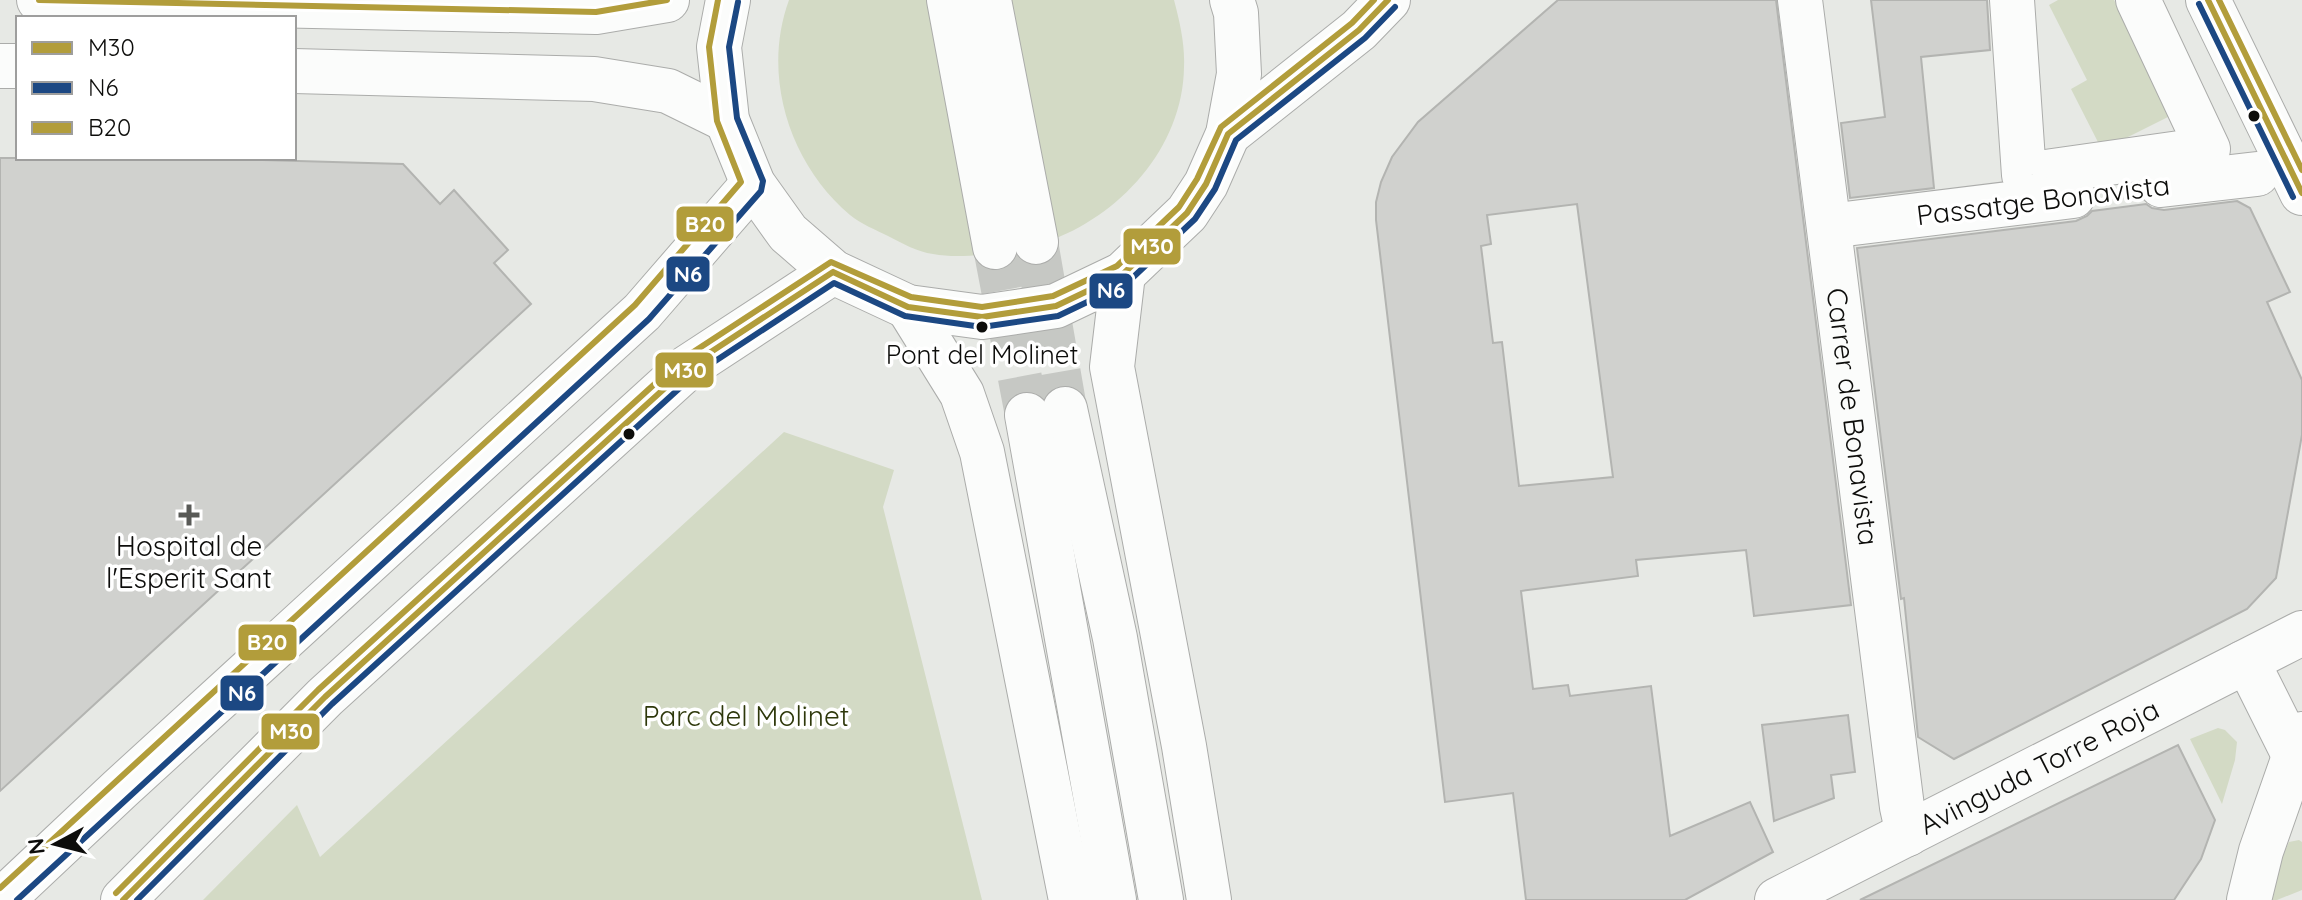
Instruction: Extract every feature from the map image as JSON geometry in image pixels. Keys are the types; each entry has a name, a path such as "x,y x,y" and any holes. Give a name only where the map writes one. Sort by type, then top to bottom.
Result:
{"street":[{"path":"39,0 596,12 667,0"},
{"path":"728,0 719,47 727,120 753,184 788,233 833,272 908,307 982,317 1056,306 1123,274 1187,213 1206,184 1228,134 1239,74 1236,13 1232,0"},
{"path":"949,0 1015,244 989,0"},
{"path":"1228,134 1359,30 1388,0"},
{"name":"Carrer de Bonavista","path":"1800,0 1902,807 1908,834"},
{"path":"2012,0 2024,175 2208,149 2138,0"},
{"path":"2208,0 2302,193"},
{"path":"296,71 594,79 668,91 727,120"},
{"name":"Passatge Bonavista","path":"1829,226 2257,174"},
{"path":"2,900 642,312 753,184"},
{"path":"123,900 325,697 688,367 833,272"},
{"path":"1123,274 1112,367 1184,746 1209,900"},
{"path":"908,307 962,394 982,452 1071,900"},
{"path":"1114,900 1046,412 1115,638 1161,900"},
{"name":"Avinguda Torre Roja","path":"1777,900 2302,633"},
{"path":"2243,663 2256,679 2299,753 2261,851 2249,900"}],"green space":[{"path":"789,0 932,0 982,255 945,256 915,249 850,215 811,171 786,117 780,88 778,58 781,29"},
{"path":"1000,0 1174,0 1180,25 1184,58 1181,97 1159,151 1142,176 1098,216 1046,242"},
{"path":"2058,0 2114,0 2172,115 2102,150 2071,89 2087,80 2049,5"},
{"name":"Parc del Molinet","path":"784,432 894,470 883,507 982,900 203,900 297,805 320,857"},
{"path":"2218,728 2225,730 2237,742 2222,804 2190,739"},
{"path":"2289,842 2302,842 2302,890 2277,900 2268,900 2275,872"}],"building":[{"path":"1558,0 1776,0 1851,605 1754,616 1746,550 1636,560 1638,576 1521,591 1533,689 1568,685 1570,696 1651,686 1670,836 1750,802 1773,852 1685,900 1526,900 1513,793 1445,802 1376,220 1381,182 1392,157 1418,122","holes":["1577,204 1613,477 1519,486 1502,342 1493,343 1481,246 1491,244 1487,215"]},
{"path":"1871,0 1987,0 1990,50 1921,57 1934,188 1850,198 1841,123 1885,117"},
{"name":"Hospital de l'Esperit Sant","path":"0,158 403,164 440,204 454,190 508,250 494,263 531,304 0,791"},
{"path":"2237,201 2250,208 2290,292 2267,302 2302,380 2302,435 2276,578 2247,609 1954,759 1918,737 1904,598 1901,599 1857,248 2076,221 2092,211 2146,204 2164,210"},
{"path":"1848,715 1855,772 1831,775 1834,798 1774,821 1762,725"},
{"path":"2178,745 2215,820 2201,859 2174,900 1860,900"}],"tunnel":[{"path":"1036,242 1065,409"},
{"path":"995,247 1027,415"}],"transit line":[{"name":"M30","path":"39,0 596,12 667,0"},
{"name":"B20","path":"0,888 635,305 741,182 717,121 709,47 718,0"},
{"name":"B20","path":"116,893 318,690 681,360 831,262 911,297 982,307 1053,296 1117,266 1179,207 1197,179 1221,127 1352,23 1374,0"},
{"name":"M30","path":"833,272 908,307 982,317 1056,306 1123,274 1187,213 1206,184 1228,134 1359,30 1388,0"},
{"name":"M30","path":"2208,0 2302,193"},
{"name":"B20","path":"2219,0 2302,170"},
{"name":"N6","path":"17,900 649,319 761,191 763,181 737,118 729,47 738,2"},
{"name":"N6","path":"2199,4 2293,197"},
{"name":"N6","path":"137,900 332,704 694,375 834,283 905,316 982,327 1058,316 1127,283 1195,219 1215,189 1236,140 1365,38 1395,7"},
{"name":"M30","path":"123,900 325,697 688,367 833,272"}],"place":[{"name":"Pont del Molinet","path":"982,327"},
{"name":"Hospital de l'Esperit Sant","path":"189,515"}]}
